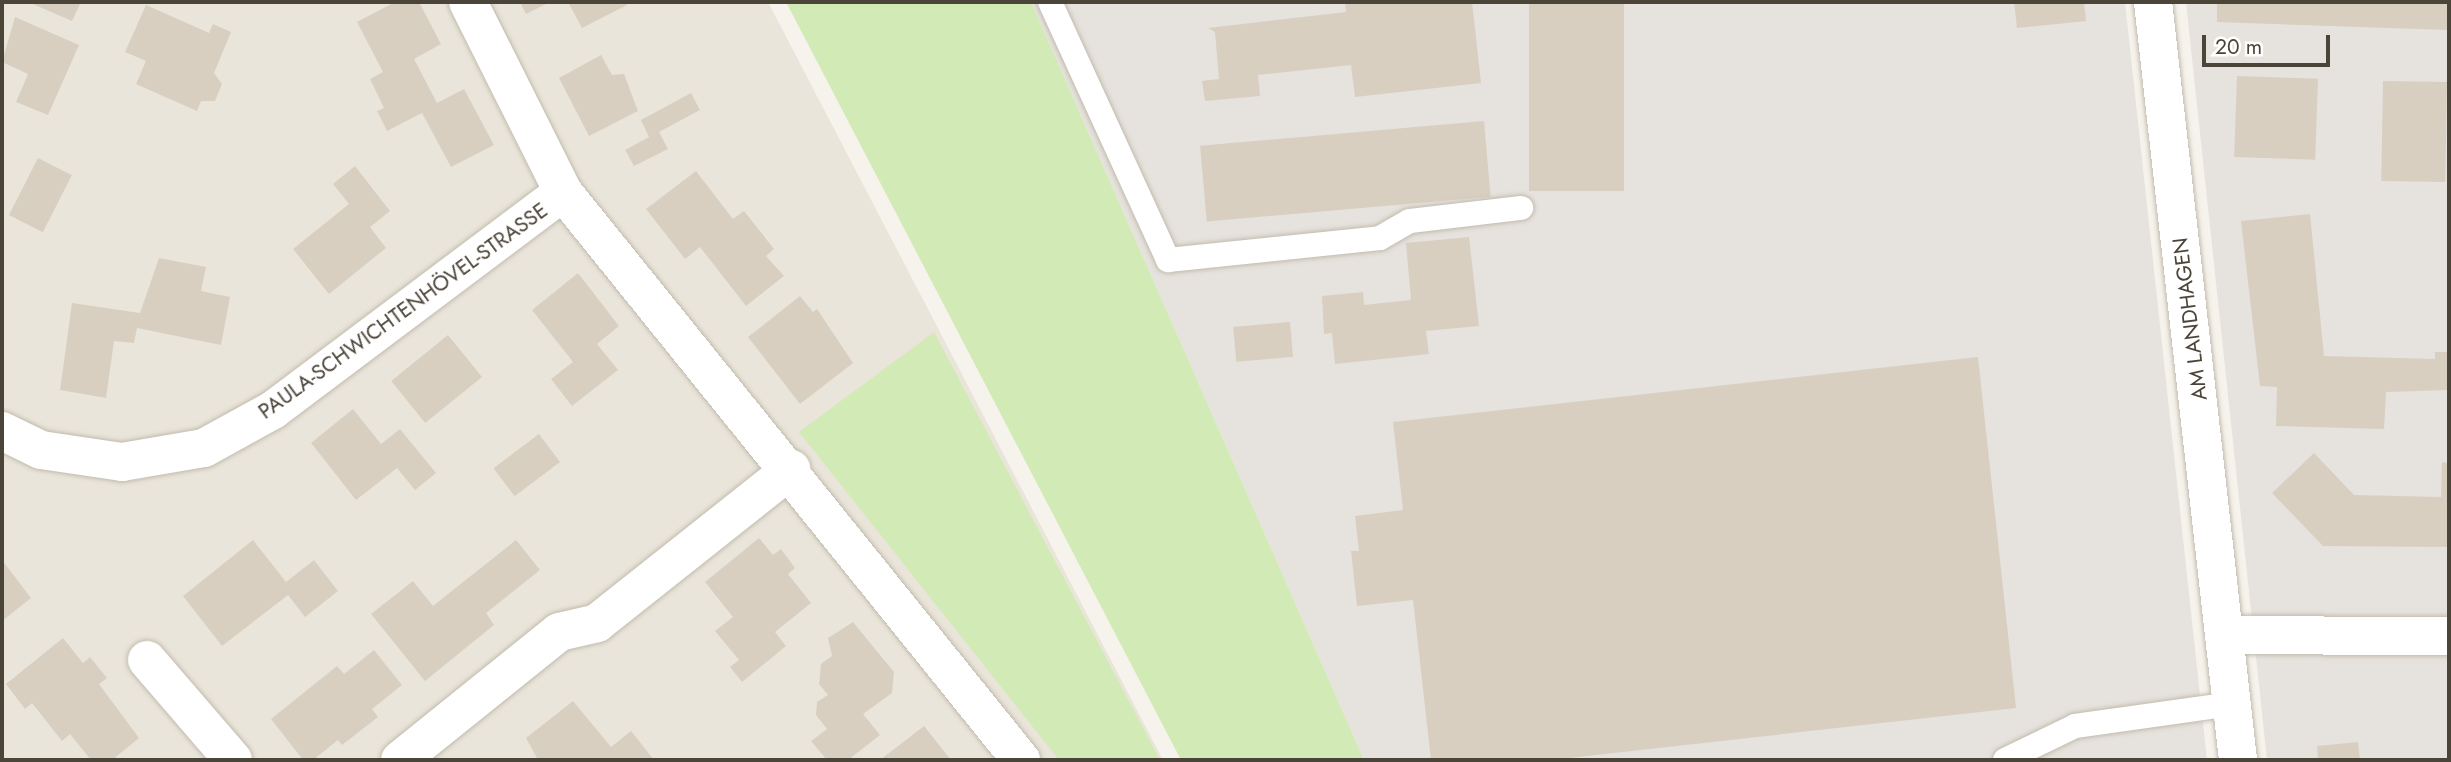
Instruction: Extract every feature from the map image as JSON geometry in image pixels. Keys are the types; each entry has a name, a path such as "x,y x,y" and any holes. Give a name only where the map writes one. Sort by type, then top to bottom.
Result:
{"street":[{"name":"PAULA-SCHWICHTENHÖVEL-STRASSE","path":"468,2 563,192 791,469 1021,760"},
{"name":"AM LANDHAGEN","path":"2153,2 2238,760"},
{"name":"PAULA-SCHWICHTENHÖVEL-STRASSE","path":"2,430 41,450 122,462 204,448 273,410 563,192"},
{"path":"400,760 559,632 597,624 791,469"},
{"path":"2226,635 2449,636"},
{"path":"147,660 233,760"}],"lane":[{"path":"1050,2 1168,260 1380,238 1410,221 1521,208"},
{"path":"2005,760 2075,726 2232,704"}],"shaded area":[{"path":"2,2 768,2 1163,760 2,760"},
{"path":"1031,2 2125,2 2207,760 1364,760"},
{"path":"2186,2 2449,2 2449,760 2267,760"}],"green space":[{"path":"786,2 1031,2 1364,760 1181,760"},
{"path":"934,332 1160,760 1059,760 799,432"}],"building":[{"path":"28,2 81,2 72,21"},
{"path":"395,2 419,2 441,44 414,59 437,103 464,89 494,145 451,167 422,113 387,131 377,111 384,108 370,79 383,72 357,22"},
{"path":"520,2 550,2 526,14"},
{"path":"568,2 625,2 627,5 582,28"},
{"path":"1345,2 1472,2 1481,83 1355,97 1351,65 1258,75 1260,96 1205,101 1202,81 1219,79 1215,32 1208,28 1346,12"},
{"path":"1529,2 1624,2 1624,191 1529,191"},
{"path":"2014,2 2084,2 2086,21 2017,28"},
{"path":"2217,2 2449,2 2449,30 2217,22"},
{"path":"146,5 209,33 213,24 231,32 214,73 222,84 215,101 201,101 197,111 136,84 146,61 125,52"},
{"path":"15,17 79,45 48,115 16,102 28,74 2,62"},
{"path":"601,55 612,75 624,74 638,111 589,136 559,78"},
{"path":"2237,76 2318,79 2315,160 2234,157"},
{"path":"2383,81 2447,82 2445,182 2381,181"},
{"path":"691,93 700,110 659,132 668,149 634,166 625,150 649,137 641,120"},
{"path":"1484,121 1491,197 1207,222 1200,146"},
{"path":"38,158 72,175 43,232 9,215"},
{"path":"355,166 390,211 370,227 386,248 329,294 293,249 349,204 333,184"},
{"path":"696,171 733,219 744,211 774,249 766,256 784,276 746,306 700,247 685,259 646,209"},
{"path":"2310,214 2324,356 2435,359 2435,352 2449,352 2449,390 2386,392 2384,429 2276,426 2277,387 2260,386 2241,221"},
{"path":"1469,237 1479,326 1426,331 1429,354 1335,364 1332,333 1324,334 1322,296 1363,292 1364,305 1411,300 1406,243"},
{"path":"159,258 206,267 201,291 230,297 221,345 137,328 134,343 114,341 106,398 60,390 72,303 140,313"},
{"path":"578,273 619,326 597,344 618,370 572,406 551,379 573,362 532,310"},
{"path":"800,296 813,312 817,309 853,363 800,404 748,337"},
{"path":"1290,322 1293,357 1236,362 1233,327"},
{"path":"448,335 482,377 425,423 391,381"},
{"path":"1978,357 2016,708 1551,760 1431,760 1413,600 1357,606 1351,551 1359,551 1355,516 1403,510 1393,422"},
{"path":"353,409 381,444 400,429 436,473 415,490 397,468 356,500 311,443"},
{"path":"539,434 560,462 515,496 493,468"},
{"path":"2314,453 2354,495 2441,497 2442,462 2449,463 2449,547 2323,546 2272,493"},
{"path":"759,538 773,555 781,549 795,568 788,574 811,603 775,632 786,646 742,682 730,667 739,660 715,631 733,617 705,582"},
{"path":"253,540 286,582 314,560 338,591 305,617 288,595 222,646 183,596"},
{"path":"516,540 540,570 486,613 494,625 425,681 371,614 413,581 433,606"},
{"path":"2,560 31,598 2,621"},
{"path":"853,622 894,672 892,693 863,714 880,735 848,760 827,760 811,741 827,729 816,715 817,702 828,695 819,684 821,664 832,656 828,638"},
{"path":"63,638 83,663 90,657 107,678 99,684 139,738 112,760 91,760 70,734 62,741 32,703 25,709 6,684"},
{"path":"374,650 402,685 372,709 378,717 342,745 338,740 313,760 303,760 271,719 337,666 344,674"},
{"path":"573,701 611,747 631,731 654,760 538,760 526,738"},
{"path":"924,726 951,760 880,760"},
{"path":"2358,742 2360,760 2318,760 2317,746"}]}
